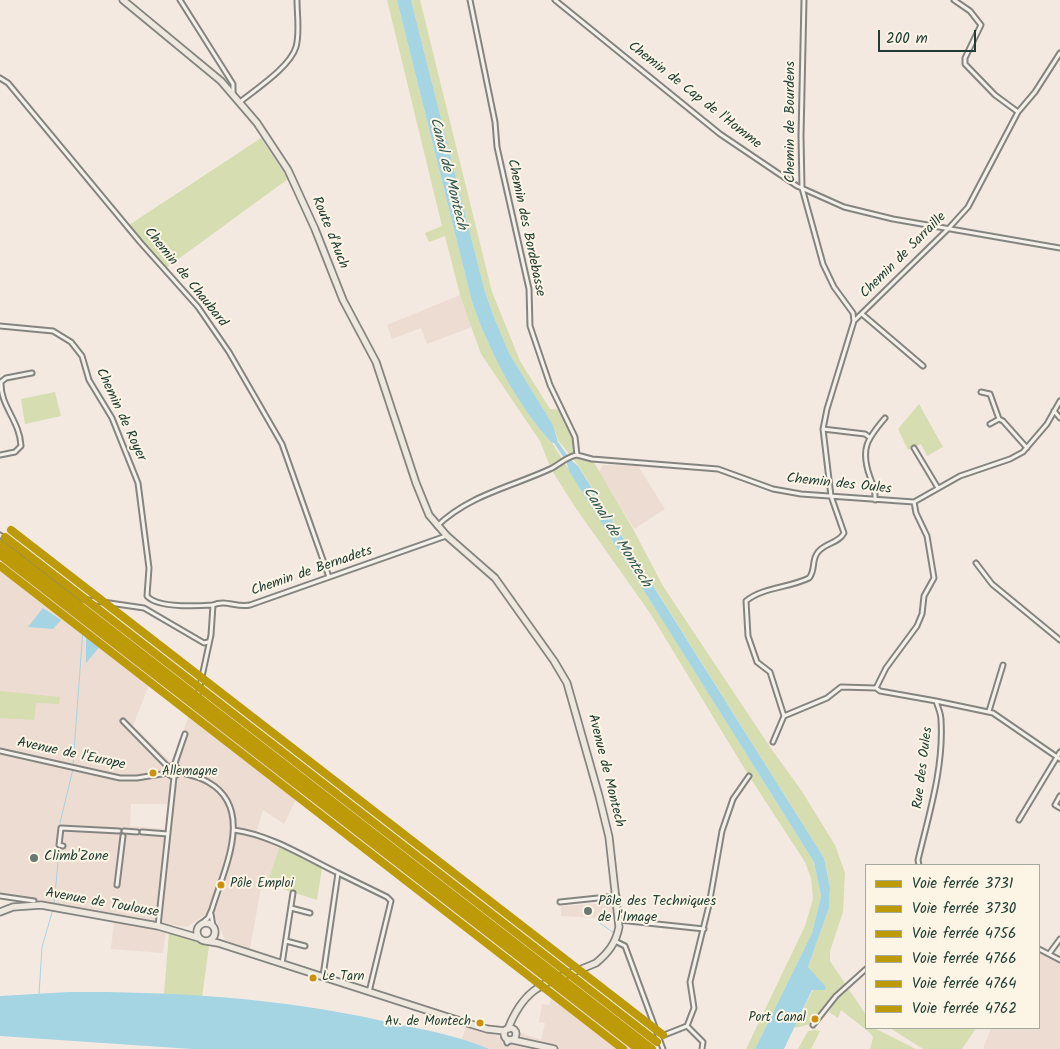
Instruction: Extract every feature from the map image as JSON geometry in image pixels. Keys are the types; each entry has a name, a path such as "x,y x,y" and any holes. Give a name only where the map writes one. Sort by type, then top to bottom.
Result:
{"main road":[{"name":"Route d'Auch","path":"123,0 209,70 234,94 273,147 300,195 343,300 376,362 416,483 429,515 437,526"},
{"name":"Avenue de Montech","path":"437,526 485,566 495,578 554,661 567,683 600,796 609,838 619,920 615,941 604,957 596,963 533,990 521,1002 514,1014 510,1035"},
{"name":"Avenue de Toulouse","path":"0,917 20,907"},
{"name":"Avenue de Toulouse","path":"0,912 20,907 53,907 158,926 199,938"},
{"path":"227,946 209,923 200,925 197,934 199,938 206,941 554,1049"},
{"name":"Avenue de Toulouse","path":"179,931 190,930 200,925"},
{"path":"206,941 214,937 214,929"}],"street":[{"path":"180,0 233,84 234,94"},
{"path":"240,102 291,58 296,47 297,0"},
{"name":"Chemin des Bordebasse","path":"470,0 495,122 496,148 529,289 530,326 550,385 575,438 576,455"},
{"name":"Chemin de Cap de l'Homme","path":"555,0 720,134 802,188 844,208 893,219 1060,248"},
{"name":"Chemin de Bourdens","path":"804,0 801,136 802,188 823,264 834,287 853,313 854,322"},
{"path":"954,0 970,11 980,21 981,26 965,64 995,95 1018,112"},
{"name":"Chemin de Sarraille","path":"784,716 770,672 757,662 751,645 746,601 765,591 782,588 809,578 813,570 813,559 818,551 842,538 844,533 832,496 823,429 827,409 854,322 949,228 976,192 1018,112 1035,92 1060,53"},
{"name":"Chemin de Chaubard","path":"0,78 8,82 140,242 198,307 229,352 282,444 329,577"},
{"path":"862,314 923,366"},
{"name":"Chemin de Royer","path":"0,326 53,331 77,348 82,356 89,380 112,418 138,483 149,568 147,596 149,599 158,602 186,606 213,605"},
{"path":"0,456 15,452 21,446 17,424 3,401 1,382 6,378 32,373"},
{"path":"981,392 990,394 999,419 1006,422 1026,448"},
{"path":"876,688 886,668 917,626 922,614 924,596 934,578 927,536 916,513 914,502 960,476 1010,459 1026,448 1047,424 1060,402"},
{"path":"1054,411 1060,418"},
{"path":"876,500 876,493 864,461 869,437 885,418"},
{"path":"990,424 999,419"},
{"path":"823,429 865,434 869,437"},
{"path":"914,448 938,488"},
{"name":"Chemin des Oules","path":"437,526 448,516 480,496 551,469 571,456 576,455 592,459 718,469 787,492 914,502"},
{"path":"0,535 82,599 144,608 204,643 208,642"},
{"name":"Chemin de Bernadets","path":"213,605 224,602 236,606 250,605 447,536"},
{"path":"976,563 992,584 1060,640"},
{"path":"198,695 211,634 213,605"},
{"path":"989,711 1003,665"},
{"path":"773,742 784,716 827,698 841,687 876,688 880,691 989,711 1059,758"},
{"name":"Rue des Oules","path":"918,864 934,802 938,767 941,719 936,701"},
{"path":"123,721 169,768"},
{"path":"169,768 174,766 185,734"},
{"name":"Avenue de l'Europe","path":"0,751 128,779 168,773"},
{"path":"1019,820 1059,758 1060,752"},
{"path":"174,766 179,772 206,781 220,792 232,812 234,830 212,909 208,918 200,925"},
{"path":"169,768 168,773 174,777"},
{"path":"158,926 174,777 179,772"},
{"path":"659,1037 687,1026 694,1008 690,982 704,929 726,816 749,776"},
{"path":"1060,796 1055,805 1060,808"},
{"path":"63,846 59,845 61,828 118,831"},
{"path":"234,830 252,833 284,846 387,897 391,901 369,992"},
{"path":"117,885 124,834 137,832"},
{"path":"142,832 168,834"},
{"path":"322,977 338,873"},
{"path":"282,964 294,893"},
{"name":"Avenue de Toulouse","path":"0,896 34,901"},
{"path":"560,902 617,896"},
{"path":"291,908 310,913"},
{"path":"212,909 214,929"},
{"path":"619,920 704,929"},
{"path":"1049,954 1060,939"},
{"path":"286,941 305,946"},
{"path":"615,941 625,946 663,1049"},
{"path":"1040,949 1060,960"},
{"path":"813,1025 836,996 865,971"},
{"path":"687,1026 703,1042 702,1049"}],"shaded area":[{"path":"460,295 472,327 427,344 421,328 392,339 387,325"},
{"path":"603,465 638,466 665,509 634,529 599,472"},
{"path":"0,542 557,975 550,978 403,865 404,863 0,550"},
{"path":"0,560 152,677 133,726 171,762 192,708 197,707 300,791 284,824 263,810 255,837 279,848 268,881 261,888 250,949 225,940 213,913 209,912 187,927 167,924 163,953 111,949 114,922 0,898","holes":["131,804 170,804 167,829 130,826"]},
{"name":"Pôle des Techniques de l'Image","path":"614,903 616,919 561,916 561,906"},
{"path":"1040,952 1060,962 1060,1049 983,1049 991,1029 1040,1029"},
{"path":"564,981 655,1049 489,1049 462,1040 466,1025 498,1036 508,1045 516,1042 519,1032 541,1040 545,1023 539,1022 542,1004 549,1005 555,988 582,1009 639,1046 557,983"}],"green space":[{"path":"387,0 397,0 472,302 495,357 528,414 552,443 814,862 821,896 812,933 755,1049 746,1049 805,926 813,899 811,878 805,862 749,776 650,613 575,507 551,469 540,441 481,354 460,295 445,236 429,242 425,233 442,226"},
{"path":"411,0 420,0 492,292 520,361 550,409 562,410 575,437 577,455 592,459 633,529 663,586 770,747 801,790 835,845 845,873 843,912 830,951 830,961 865,1014 865,1029 841,1010 838,1018 829,1012 833,1004 830,1002 835,996 811,1024 794,1028 813,990 824,990 808,967 829,908 830,886 824,858 578,465 558,440 553,425 509,353 485,292"},
{"path":"261,138 288,179 166,268 129,225"},
{"path":"55,392 61,416 25,424 21,399"},
{"path":"919,404 943,447 927,456 921,444 908,450 898,429"},
{"path":"0,691 60,697 59,704 36,703 34,720 0,718"},
{"path":"279,848 285,849 322,868 317,900 286,890 268,881"},
{"path":"169,932 209,946 202,997 164,994"},
{"path":"865,1029 876,1029 916,1049 870,1049 873,1037"},
{"path":"892,1029 975,1029 962,1049 923,1049"},
{"path":"808,1031 820,1031 811,1049 798,1049"}],"water":[{"name":"Canal de Montech","path":"397,0 411,0 485,292 509,353 553,425 558,442 570,459 578,466 824,858 830,887 829,908 808,967 826,987 825,990 812,990 784,1049 755,1049 812,933 821,896 814,862 569,471 566,461 554,443 539,429 527,412 495,358 472,302"},
{"path":"43,608 61,620 53,629 28,627"},
{"path":"88,636 101,645 86,663 86,637"},
{"name":"Le Tarn","path":"69,992 194,995 278,1003 360,1016 457,1038 489,1049 192,1049 0,1036 0,996"}],"waterway":[{"path":"73,765 83,629"},
{"path":"60,823 73,769"},
{"path":"54,905 59,851"},
{"path":"39,995 42,947 53,909"},
{"path":"597,921 614,933"}],"rail line":[{"name":"4762","path":"11,530 663,1035"},
{"name":"4766","path":"5,537 657,1042"},
{"name":"3730","path":"0,544 652,1049"},
{"name":"3731","path":"0,547 649,1049"},
{"name":"4756","path":"0,555 638,1049"},
{"name":"4764","path":"0,566 623,1049"}],"place":[{"name":"Allemagne","path":"153,773"},
{"name":"Climb'Zone","path":"34,858"},
{"name":"Pôle Emploi","path":"221,885"},
{"name":"Pôle des Techniques de l'Image","path":"588,911"},
{"name":"Le Tarn","path":"313,978"},
{"name":"Port Canal","path":"815,1019"},
{"name":"Av. de Montech","path":"480,1023"}]}
